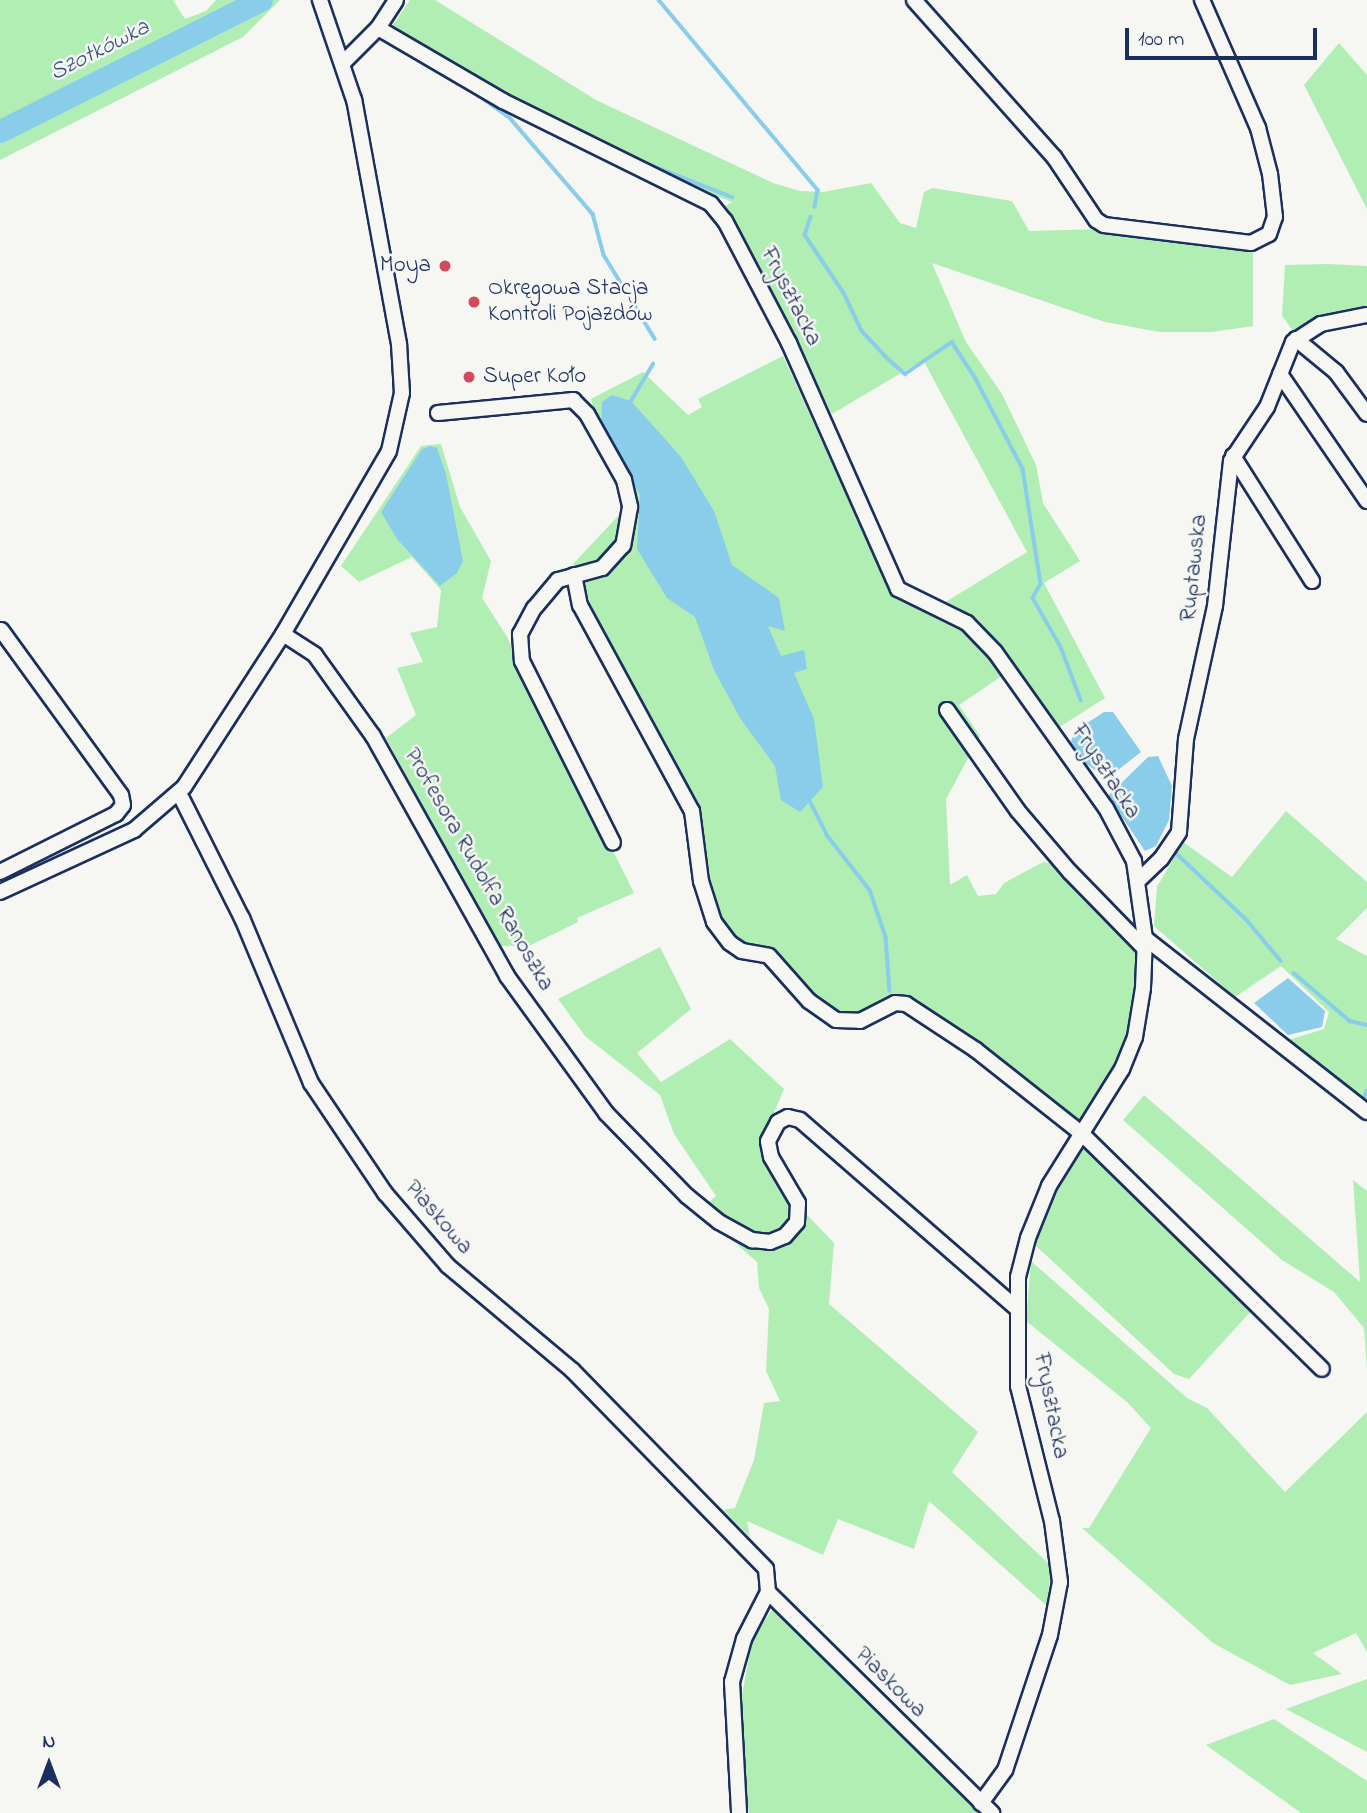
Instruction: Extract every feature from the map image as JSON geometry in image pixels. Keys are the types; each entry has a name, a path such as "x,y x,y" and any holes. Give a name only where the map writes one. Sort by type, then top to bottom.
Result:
{"street":[{"path":"0,892 134,830 178,793 283,634 376,481 397,423 402,393 392,302 344,62 320,0"},
{"path":"344,62 378,28 396,0"},
{"path":"914,0 1054,157 1096,220 1104,225 1251,243 1269,234 1275,217 1269,174 1258,128 1202,0"},
{"name":"Frysztacka","path":"378,28 503,101 711,204 725,221 789,343 898,589 967,623 995,652 1106,808 1139,879 1145,943 1135,1037 1122,1069 1049,1186 1028,1238 1016,1308 1018,1386 1052,1521 1059,1582 1050,1635 1005,1770 987,1808"},
{"path":"1367,315 1321,324 1296,340 1336,372 1367,414"},
{"name":"Ruptawska","path":"1139,879 1161,859 1179,832 1186,739 1215,607 1233,456 1267,407 1296,340"},
{"path":"1280,374 1367,501"},
{"path":"438,413 563,398 582,406 624,480 630,524 623,545 602,568 558,580 534,607 520,634 522,660 613,843"},
{"path":"1233,456 1312,581"},
{"path":"574,575 580,605 692,811 704,891 714,922 730,943 773,960 809,1001 836,1020 860,1021 895,1003 912,1006 1081,1133 1322,1369"},
{"path":"0,872 117,814 123,804 121,795 1,630"},
{"name":"Profesora Rudolfa Ranoszka","path":"283,634 315,655 337,684 386,757 507,976 606,1113 657,1166 727,1227 752,1240 775,1241 794,1228 799,1216 796,1200 771,1157 769,1135 783,1118 800,1120 1016,1308"},
{"path":"947,710 1018,811 1096,901 1145,943 1367,1112"},
{"name":"Piaskowa","path":"178,793 242,918 311,1083 385,1193 448,1266 572,1370 759,1561 769,1575 768,1592 987,1808"},
{"path":"739,1813 732,1682 744,1639 768,1592"}],"green space":[{"path":"0,0 173,0 185,19 206,11 216,0 280,0 243,37 0,160"},
{"path":"410,0 435,0 596,100 773,183 800,191 823,192 871,183 900,223 916,228 924,192 933,188 1012,201 1029,231 1104,229 1253,252 1253,326 1212,332 1160,332 1105,322 932,263 966,342 1002,394 1036,465 1043,503 1080,561 1044,583 1105,698 1058,728 1008,653 974,616 944,603 1027,552 923,360 832,414 724,207 732,202 635,164 528,109 390,29"},
{"path":"1339,43 1367,75 1367,209 1304,85"},
{"path":"1285,265 1367,266 1367,310 1327,316 1294,332 1282,316"},
{"path":"783,356 891,593 969,633 1002,676 959,705 980,736 946,799 950,885 967,875 978,896 996,894 1004,883 1043,862 1050,863 1138,953 1132,1022 1118,1062 1097,1091 1080,1128 903,1007 861,1028 831,1025 805,1006 765,964 730,950 699,855 700,815 610,647 573,564 636,497 597,421 591,399 643,372 688,415 702,407 698,399"},
{"path":"441,444 460,507 491,561 482,598 506,635 634,893 577,918 578,922 529,946 499,946 386,738 416,715 397,668 423,662 410,633 437,627 441,590 412,557 359,582 341,566 421,446"},
{"path":"1286,811 1367,882 1367,908 1336,939 1367,956 1367,1108 1285,1041 1324,1029 1329,1012 1281,966 1235,997 1154,926 1157,887 1183,842 1232,877"},
{"path":"660,947 691,1009 637,1053 661,1082 730,1039 784,1089 763,1138 764,1156 784,1191 834,1243 829,1304 978,1432 952,1472 1051,1566 1047,1606 929,1501 914,1549 838,1519 823,1555 747,1521 750,1537 723,1510 735,1508 754,1460 764,1403 780,1401 766,1371 769,1309 759,1288 757,1262 699,1211 716,1196 674,1134 660,1095 585,1036 558,999"},
{"path":"1144,1095 1360,1282 1353,1180 1367,1191 1367,1369 1364,1328 1334,1292 1282,1260 1123,1120"},
{"path":"1084,1148 1252,1310 1189,1379 1174,1374 1035,1245 1054,1195"},
{"path":"1031,1261 1187,1398 1207,1408 1285,1492 1367,1412 1367,1652 1356,1633 1313,1653 1342,1674 1290,1685 1213,1643 1082,1528 1089,1528 1151,1428 1127,1402 1026,1321"},
{"path":"772,1609 978,1813 749,1813 737,1723 752,1641"},
{"path":"1367,1679 1367,1752 1286,1709"},
{"path":"1274,1719 1367,1781 1367,1813 1301,1813 1206,1745"}],"water":[{"path":"612,395 631,401 681,457 714,511 732,565 779,598 785,631 768,626 781,656 804,650 807,669 794,673 814,719 823,787 800,812 781,800 775,766 740,718 714,670 695,617 667,598 637,549 640,495 601,426 602,402"},
{"path":"430,446 437,448 446,474 463,561 457,573 440,586 397,539 381,512 422,449"},
{"path":"1104,712 1113,712 1141,752 1108,778 1083,762 1071,741 1075,731"},
{"path":"1158,756 1172,786 1169,820 1156,846 1145,851 1108,796 1148,757"},
{"path":"1288,978 1325,1011 1322,1027 1288,1035 1254,1003"}],"waterway":[{"name":"Szotkówka","path":"0,131 261,0"},
{"path":"659,0 818,190 815,207"},
{"path":"393,16 390,26 411,39"},
{"path":"474,92 510,118 593,214 604,255 655,339"},
{"path":"630,157 732,197"},
{"path":"811,217 805,235 844,293 862,331 885,356 905,374 952,342 976,379 1023,469 1041,584 1033,598 1061,647 1081,700"},
{"path":"631,401 653,364"},
{"path":"810,801 827,835 870,890 886,937 890,991"},
{"path":"1175,852 1247,920 1281,961"},
{"path":"1294,973 1350,1021 1367,1025"},
{"path":"1362,1102 1367,1091"}],"place":[{"name":"Moya","path":"445,266"},
{"name":"Okręgowa Stacja Kontroli Pojazdów","path":"474,302"},
{"name":"Super Koło","path":"469,377"}]}
